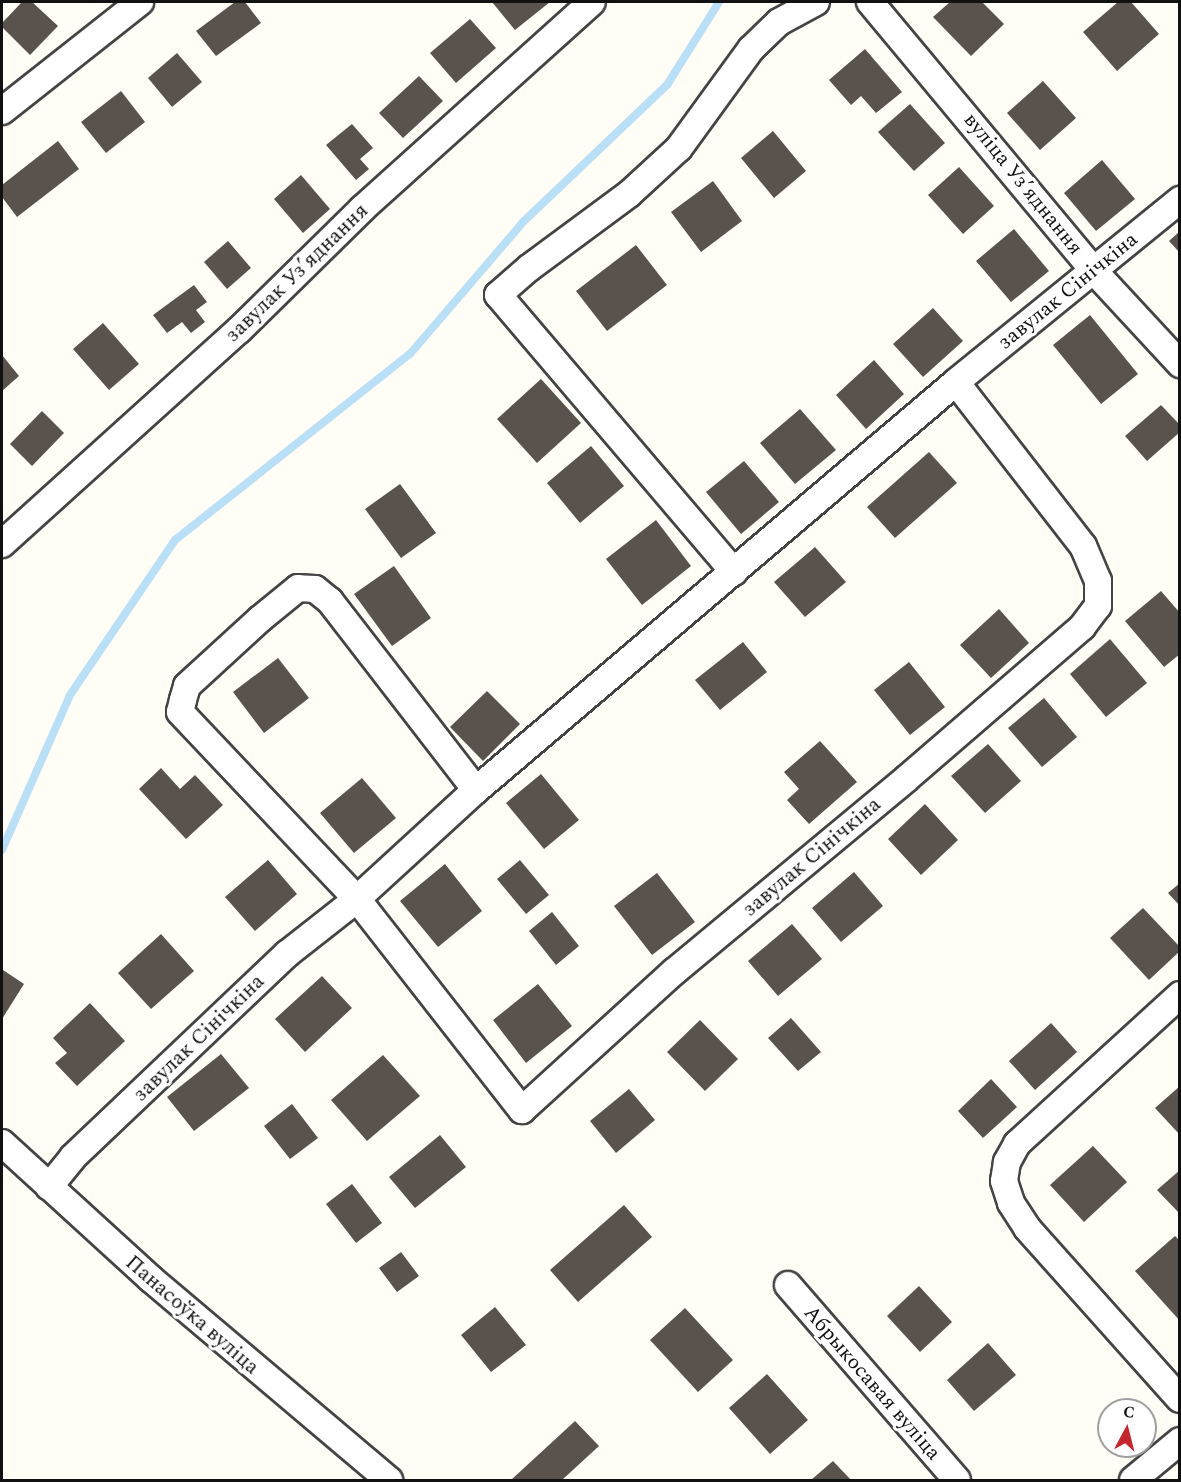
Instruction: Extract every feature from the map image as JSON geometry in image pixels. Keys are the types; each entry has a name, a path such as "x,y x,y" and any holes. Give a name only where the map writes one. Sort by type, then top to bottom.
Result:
{"street":[{"path":"2,111 140,2"},
{"name":"завулак Узʼяднання","path":"2,544 239,330 362,209 592,2"},
{"path":"734,572 498,296 529,268 629,194 679,148 751,49 778,22 816,2"},
{"name":"вуліца Узʼяднання","path":"870,2 1094,271 1179,364"},
{"name":"завулак Сінічкіна","path":"49,1187 73,1157 287,954 357,899 476,790 956,382 1179,200"},
{"name":"завулак Сінічкіна","path":"476,790 330,601 315,589 298,588 260,619 187,686 180,712 357,899 522,1110 675,971 1073,635 1098,606 1098,581 1083,546 956,382"},
{"path":"1179,995 1017,1144 1007,1162 1004,1181 1011,1203 1027,1228 1179,1399"},
{"name":"Панасоўка вуліца","path":"2,1143 291,1401 389,1480"},
{"name":"Абрыкосавая вуліца","path":"788,1285 957,1480"},
{"path":"1133,1480 1179,1441"}],"building":[{"path":"22,2 32,2 58,26 30,55 2,27 2,23"},
{"path":"235,2 245,2 261,23 216,56 196,31"},
{"path":"492,2 550,2 515,30"},
{"path":"950,2 982,2 1004,24 971,56 933,17"},
{"path":"1118,2 1131,2 1159,34 1117,71 1083,32"},
{"path":"470,19 496,48 456,83 430,53"},
{"path":"865,49 902,92 876,113 861,96 851,105 829,80"},
{"path":"177,53 202,82 172,107 148,78"},
{"path":"419,76 443,101 403,138 379,113"},
{"path":"1043,81 1076,118 1040,150 1007,113"},
{"path":"121,91 145,122 106,153 81,122"},
{"path":"910,104 945,143 914,171 878,132"},
{"path":"352,124 373,148 360,159 369,169 356,180 326,145"},
{"path":"773,131 806,171 774,198 741,158"},
{"path":"58,141 79,169 17,217 2,197 2,185"},
{"path":"1102,160 1135,199 1096,231 1064,193"},
{"path":"959,167 994,206 963,234 928,195"},
{"path":"301,175 330,209 303,233 274,199"},
{"path":"713,181 742,221 701,252 671,212"},
{"path":"1014,229 1049,271 1011,302 976,261"},
{"path":"1180,231 1180,253 1169,241"},
{"path":"228,241 251,268 227,289 204,262"},
{"path":"636,245 667,285 607,331 576,291"},
{"path":"194,285 207,302 196,310 205,322 191,333 182,322 167,333 153,315"},
{"path":"933,308 963,341 923,377 893,344"},
{"path":"1090,315 1138,374 1101,404 1053,345"},
{"path":"103,323 139,364 109,390 73,349"},
{"path":"2,355 19,376 2,391"},
{"path":"874,360 904,394 866,429 836,395"},
{"path":"541,379 581,423 537,463 497,419"},
{"path":"1161,405 1180,425 1180,432 1147,461 1125,436"},
{"path":"800,409 836,450 795,484 760,443"},
{"path":"42,411 64,433 32,466 10,444"},
{"path":"591,446 624,486 580,523 547,483"},
{"path":"929,452 957,483 895,538 867,507"},
{"path":"744,461 779,502 741,534 706,492"},
{"path":"400,484 436,533 401,558 365,509"},
{"path":"656,520 691,566 642,605 606,559"},
{"path":"815,547 846,582 805,617 774,582"},
{"path":"394,566 431,618 392,646 354,594"},
{"path":"1161,591 1180,613 1180,654 1164,667 1125,621"},
{"path":"999,609 1029,643 991,678 960,645"},
{"path":"1110,639 1147,683 1106,717 1070,674"},
{"path":"743,642 767,672 720,710 695,680"},
{"path":"278,658 309,698 264,733 233,692"},
{"path":"909,662 945,707 910,735 874,690"},
{"path":"487,691 520,724 483,761 450,727"},
{"path":"1044,698 1077,737 1042,767 1008,728"},
{"path":"820,741 857,782 809,824 787,800 799,789 784,772"},
{"path":"988,744 1021,781 985,813 951,776"},
{"path":"161,768 180,789 195,775 223,805 186,839 139,789"},
{"path":"541,774 579,820 544,849 506,803"},
{"path":"362,778 396,818 354,853 320,813"},
{"path":"925,804 958,840 921,875 888,839"},
{"path":"268,860 297,894 255,931 225,897"},
{"path":"520,860 549,895 526,914 497,879"},
{"path":"445,864 482,911 438,947 400,901"},
{"path":"854,872 883,906 841,942 812,908"},
{"path":"657,873 695,922 652,955 614,906"},
{"path":"1180,883 1180,906 1168,893"},
{"path":"1143,908 1180,947 1180,951 1149,980 1110,938"},
{"path":"552,912 579,946 556,965 529,931"},
{"path":"792,924 822,959 778,996 748,961"},
{"path":"161,934 194,971 151,1009 118,973"},
{"path":"3,970 24,984 2,1019 2,973"},
{"path":"322,976 352,1008 305,1052 275,1019"},
{"path":"538,984 572,1026 526,1063 493,1020"},
{"path":"90,1003 125,1041 77,1086 55,1063 67,1053 53,1038"},
{"path":"791,1018 821,1052 798,1071 768,1038"},
{"path":"700,1020 738,1059 705,1091 667,1052"},
{"path":"1051,1023 1077,1052 1035,1090 1009,1061"},
{"path":"221,1054 249,1088 194,1131 167,1097"},
{"path":"383,1055 420,1096 367,1141 331,1100"},
{"path":"991,1079 1017,1107 983,1138 958,1111"},
{"path":"1180,1086 1180,1135 1155,1108"},
{"path":"629,1089 655,1120 616,1153 590,1121"},
{"path":"292,1104 318,1138 290,1159 264,1126"},
{"path":"440,1135 466,1167 415,1208 389,1177"},
{"path":"1093,1146 1127,1182 1084,1222 1050,1185"},
{"path":"1180,1170 1180,1214 1157,1190"},
{"path":"352,1184 382,1223 356,1243 326,1204"},
{"path":"624,1205 652,1237 578,1302 550,1270"},
{"path":"1175,1236 1180,1241 1180,1321 1135,1271"},
{"path":"401,1252 419,1276 397,1292 379,1268"},
{"path":"919,1286 952,1322 920,1352 887,1316"},
{"path":"495,1307 526,1345 491,1372 461,1335"},
{"path":"685,1308 733,1360 698,1392 650,1340"},
{"path":"988,1343 1016,1375 974,1411 947,1380"},
{"path":"767,1374 808,1420 770,1454 729,1408"},
{"path":"575,1421 599,1446 562,1480 511,1480"},
{"path":"833,1461 851,1480 811,1480"}],"waterway":[{"path":"2,850 70,695 175,540 410,354 523,222 667,85 719,2"}]}
